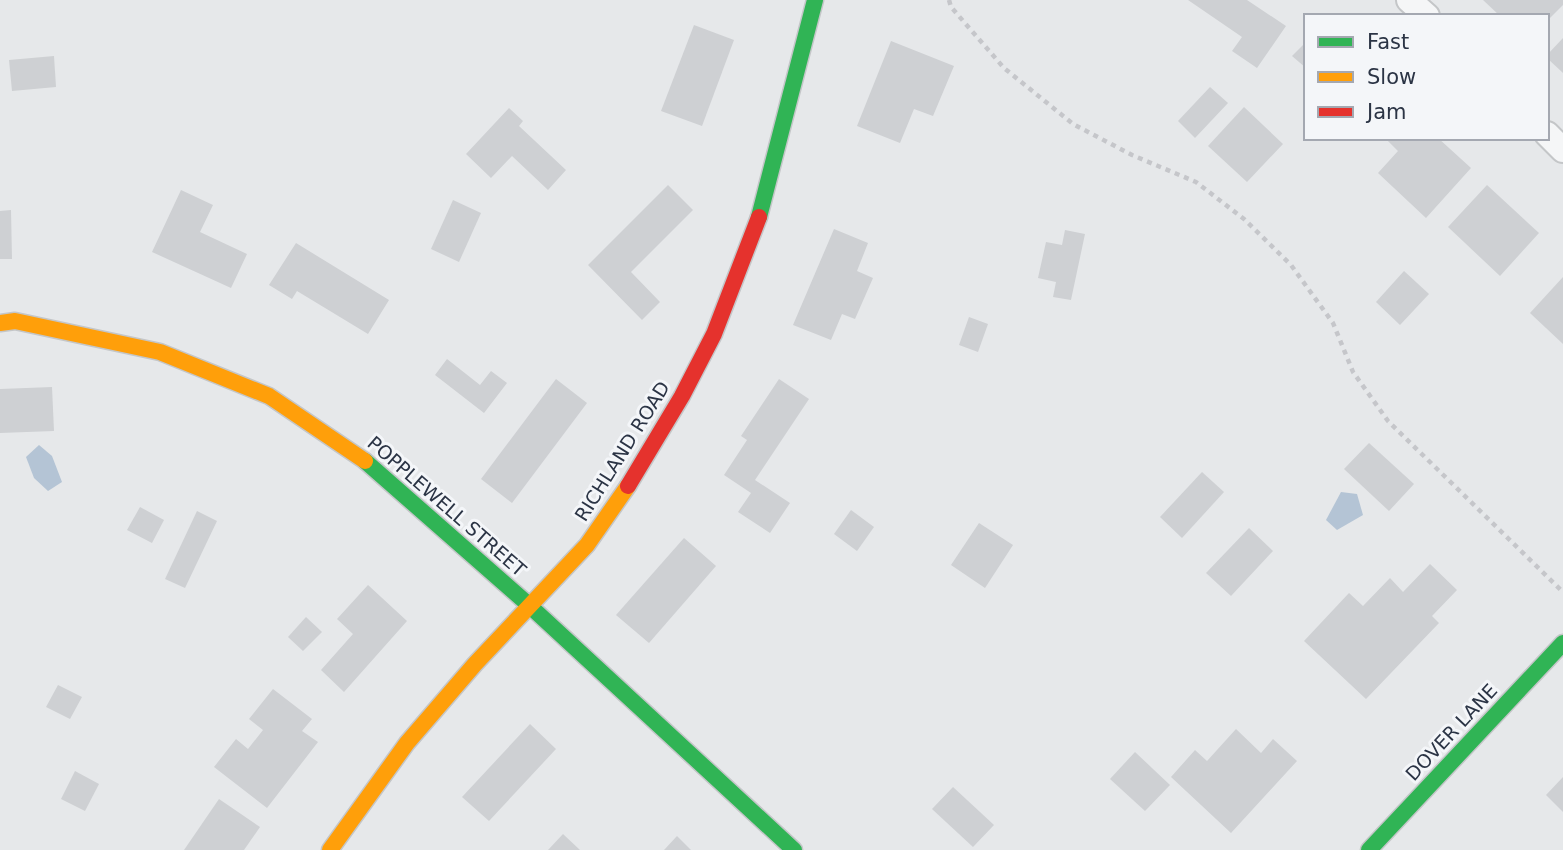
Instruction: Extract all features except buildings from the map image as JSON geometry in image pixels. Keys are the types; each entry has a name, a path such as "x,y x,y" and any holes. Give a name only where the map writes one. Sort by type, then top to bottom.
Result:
{"street":[{"name":"RICHLAND ROAD","path":"330,850 407,743 474,664 587,545 624,494 682,396 714,334 760,215 815,0"},
{"path":"1409,0 1425,14"},
{"path":"1549,136 1563,150"},
{"name":"POPPLEWELL STREET","path":"0,323 15,321 160,352 269,396 364,460 530,606 794,850"},
{"name":"DOVER LANE","path":"1369,850 1563,643"}],"path":[{"path":"949,0 951,7 1004,68 1073,124 1132,155 1196,182 1244,219 1291,265 1334,323 1353,372 1388,421 1563,592"}],"water":[{"path":"39,445 52,456 62,482 48,491 34,478 26,457"},
{"path":"1341,492 1357,494 1363,515 1337,530 1326,520"}],"traffic: fast":[{"path":"759,217 815,0"},
{"path":"365,461 530,606 794,850"},
{"path":"1369,850 1563,643"}],"traffic: slow":[{"path":"0,323 15,321 160,352 269,396 365,461"},
{"path":"330,850 407,743 475,664 587,545 628,486"}],"traffic: jam":[{"path":"628,486 682,396 714,334 759,217"}]}
